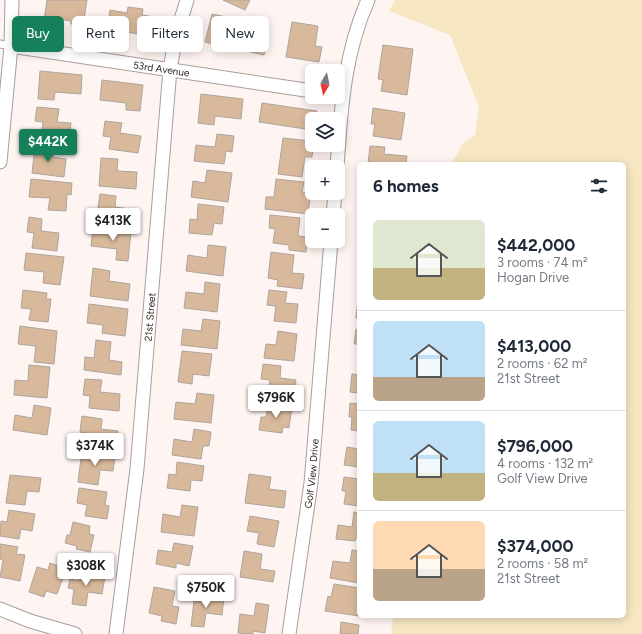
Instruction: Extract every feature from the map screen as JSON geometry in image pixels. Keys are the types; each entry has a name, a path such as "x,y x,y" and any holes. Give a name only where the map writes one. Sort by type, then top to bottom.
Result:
{"street":[{"path":"0,162 6,45 12,0"},
{"name":"21st Street","path":"116,634 137,469 170,69 176,36 187,0"},
{"path":"345,73 354,37 368,0"},
{"name":"53rd Avenue","path":"6,45 305,90"},
{"path":"337,160 340,104"},
{"name":"Golf View Drive","path":"289,634 311,483 330,248"},
{"path":"0,609 75,634"}],"shaded area":[{"path":"395,0 642,0 642,634 391,634 393,618 626,618 626,162 452,162 463,143 475,135 479,107 450,35 389,11"}],"building":[{"path":"47,0 87,0 85,16 72,16 72,24 71,21 64,20 64,16 45,16"},
{"path":"223,0 250,0 245,10"},
{"path":"128,7 143,9 142,15 148,16 137,16 137,34 129,32 129,16 109,16 110,10 127,13"},
{"path":"211,18 211,43 205,42"},
{"path":"292,22 318,26 315,46 322,47 319,62 286,57"},
{"path":"383,45 413,49 407,95 381,91 383,80 378,79"},
{"path":"250,52 265,52 264,55"},
{"path":"40,71 82,75 81,94 55,92 54,100 38,99"},
{"path":"102,80 143,85 140,111 126,110 126,103 100,100"},
{"path":"201,94 243,99 241,119 215,116 214,125 198,123"},
{"path":"262,103 317,111 305,112 305,129 259,122"},
{"path":"37,107 59,109 57,122 71,123 69,141 41,138 43,122 35,121"},
{"path":"373,108 405,113 401,140 373,136 375,124 371,124"},
{"path":"105,121 122,123 120,133 141,136 138,153 109,149 111,137 103,136"},
{"path":"217,134 234,136 232,152 226,151 224,164 194,161 196,145 215,147"},
{"path":"283,138 305,140 305,152 313,152 312,157 305,157 302,177 278,174"},
{"path":"370,146 385,147 384,154 407,156 406,162 368,162"},
{"path":"35,147 54,149 53,157 66,159 64,177 32,173"},
{"path":"101,158 118,159 117,171 137,172 136,189 99,186"},
{"path":"207,170 232,173 228,202 191,197 193,181 205,183"},
{"path":"31,179 72,183 71,195 67,194 66,211 48,210 50,198 29,197"},
{"path":"276,179 304,182 302,192 305,192 305,200 310,200 309,208 305,208 305,214 265,209 266,197 274,197"},
{"path":"100,194 116,196 115,207 136,210 134,227 96,222"},
{"path":"198,204 224,207 222,224 214,223 212,235 189,233 190,219 197,220"},
{"path":"270,215 300,218 298,236 305,237 306,252 289,250 289,245 273,243 275,229 269,228"},
{"path":"29,217 42,219 41,231 59,233 57,251 32,248 34,233 27,232"},
{"path":"93,228 131,232 128,261 116,260 117,249 91,246"},
{"path":"208,245 226,247 223,276 186,271 188,255 207,258"},
{"path":"271,252 294,255 292,273 304,274 302,289 277,286 278,280 268,278"},
{"path":"26,253 64,257 60,285 43,283 44,272 24,270"},
{"path":"93,268 110,271 109,281 130,284 128,301 90,296"},
{"path":"205,282 220,284 217,312 184,308 186,292 204,294"},
{"path":"23,290 47,293 46,299 51,299 48,322 29,320 31,309 21,308"},
{"path":"269,290 287,292 285,303 298,304 296,323 274,321 276,306 267,305"},
{"path":"89,304 128,309 125,336 102,333 103,325 87,323"},
{"path":"203,319 220,321 217,349 181,345 183,329 201,331"},
{"path":"20,326 57,331 54,364 34,362 36,346 18,344"},
{"path":"356,329 357,329 357,344 354,344"},
{"path":"278,331 297,334 294,361 264,358 266,344 276,345"},
{"path":"96,340 111,342 109,360 122,362 121,375 84,370 85,357 94,358"},
{"path":"182,351 212,354 209,376 193,374 192,384 178,382"},
{"path":"263,364 281,366 280,378 296,380 294,398 268,395 270,380 261,379"},
{"path":"29,365 50,367 47,398 14,395 15,380 28,381"},
{"path":"352,374 357,375 357,393 350,392"},
{"path":"85,379 102,380 100,392 120,394 119,411 89,408 90,396 83,395"},
{"path":"197,393 214,395 211,423 174,419 176,402 195,404"},
{"path":"350,403 357,404 357,431 351,430 352,417 349,417"},
{"path":"268,404 292,407 289,428 283,427 282,433 259,430 261,417 266,417"},
{"path":"34,405 51,408 47,435 13,430 15,415 32,418"},
{"path":"82,416 102,419 101,429 118,431 116,448 86,445 87,433 80,432"},
{"path":"194,429 211,432 209,446 203,446 201,459 172,455 174,439 192,442"},
{"path":"347,447 357,449 357,467 344,465"},
{"path":"89,448 99,449 99,455 115,457 113,471 100,470 98,485 78,482 81,458 88,459"},
{"path":"177,462 204,466 202,481 191,480 190,491 167,488 169,474 176,475"},
{"path":"249,474 271,477 269,489 286,491 284,508 245,503"},
{"path":"10,475 41,478 39,492 27,491 25,505 6,503"},
{"path":"344,477 357,479 357,506 344,504 346,491 342,491"},
{"path":"79,488 107,492 105,505 109,506 107,519 85,516 87,505 77,503"},
{"path":"182,505 198,507 194,536 161,532 163,514 180,517"},
{"path":"9,510 35,514 32,531 21,529 19,539 0,536 1,521 7,522"},
{"path":"354,512 357,513 357,538 355,541 336,539 338,525 352,527"},
{"path":"250,516 279,521 274,547 257,544 259,533 247,531"},
{"path":"73,522 90,526 89,534 94,535 90,552 76,549 77,546 65,543 67,535 70,535"},
{"path":"174,543 193,546 189,566 176,563 176,568 156,564 158,550 172,552"},
{"path":"0,544 18,547 16,554 25,555 20,581 0,577 3,560 0,559"},
{"path":"352,550 357,551 357,583 330,578 333,561 350,563"},
{"path":"244,551 262,554 260,569 275,571 273,582 240,577"},
{"path":"50,563 66,569 57,594 46,591 44,597 29,592 37,567 48,570"},
{"path":"80,572 105,576 102,594 88,592 86,606 72,604 74,589 68,588 70,579 79,581"},
{"path":"334,584 357,588 357,616 325,611 328,596 331,597"},
{"path":"154,587 175,591 172,606 179,607 176,624 161,621 162,616 149,613"},
{"path":"200,594 224,597 222,615 206,613 204,627 191,626 194,601 199,602"},
{"path":"256,603 269,605 265,633 253,631 253,634 238,633 240,614 254,616"},
{"path":"341,622 359,625 358,634 340,634"}]}
